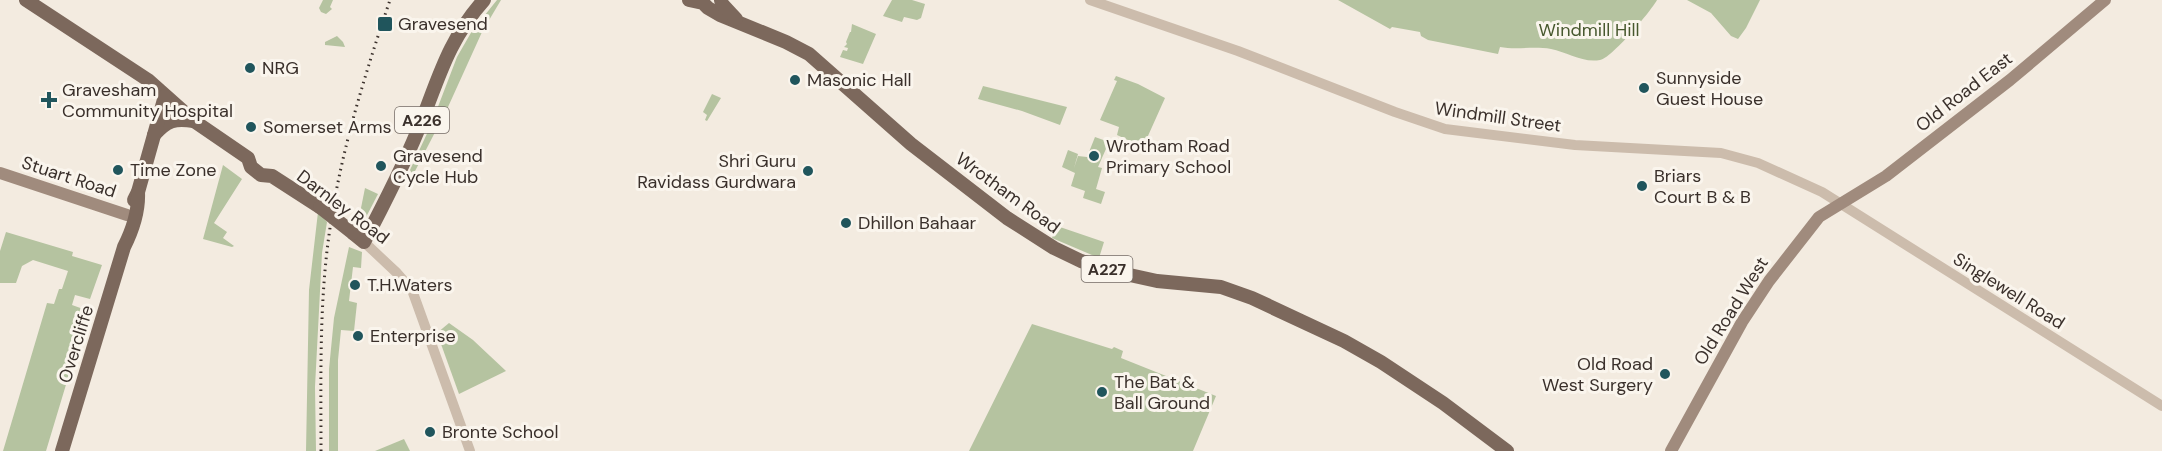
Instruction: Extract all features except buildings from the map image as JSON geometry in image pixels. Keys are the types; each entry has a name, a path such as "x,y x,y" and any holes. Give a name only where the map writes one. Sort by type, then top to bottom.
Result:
{"main road":[{"name":"Darnley Road","path":"26,0 147,80 194,121 248,158 251,167 261,175 272,176 320,207 364,243"},
{"name":"A226","path":"364,243 408,152 446,56 457,34 484,0"},
{"name":"Wrotham Road","path":"689,0 706,1 714,11 809,54 911,144 1007,218 1046,244 1081,261 1116,272 1228,289 1252,298 1344,341 1381,362 1443,403 1507,451"},
{"name":"Wrotham Road","path":"721,0 739,22"},
{"name":"Old Road East","path":"1839,203 1886,176 2010,80 2105,0"},
{"path":"126,239 127,215 138,192 165,96"},
{"path":"154,135 163,124 169,121 180,119 194,121"},
{"name":"Stuart Road","path":"0,173 127,215"},
{"path":"126,239 139,207 138,192"},
{"name":"Old Road West","path":"1671,451 1712,373 1769,281 1820,216 1839,203"},
{"name":"Overcliffe","path":"62,451 115,277 111,263 126,239"}],"street":[{"name":"Windmill Street","path":"1090,0 1238,51 1445,129 1575,145 1731,154 1758,163 1822,192 1839,203"},
{"name":"Singlewell Road","path":"1839,203 2162,406"},
{"name":"Darnley Road","path":"364,243 410,287 470,451"}],"green space":[{"path":"323,0 333,0 330,7 332,9 326,14 319,8"},
{"path":"497,0 501,0 482,32 448,107 413,175 410,170 431,125 457,57 472,31"},
{"path":"892,0 912,0 925,4 921,18 917,20 904,17 902,22 883,16"},
{"name":"Windmill Hill","path":"1338,0 1657,0 1613,52 1605,58 1593,61 1545,48 1500,47 1498,54 1428,40 1421,36 1420,32 1392,27 1390,29"},
{"name":"Windmill Hill","path":"1687,0 1760,0 1738,39 1731,36 1711,13"},
{"path":"852,24 876,34 863,64 840,57 843,50 847,51 848,48 844,47 847,44"},
{"path":"337,36 345,47 325,45 325,42"},
{"path":"1116,76 1165,98 1143,147 1117,135 1119,127 1100,120 1117,81 1114,80"},
{"path":"983,86 1067,107 1060,125 1022,111 978,99"},
{"path":"712,94 721,98 707,121 705,120 707,115 703,112"},
{"path":"1095,137 1109,142 1098,167 1102,168 1096,189 1105,192 1101,204 1083,198 1085,191 1071,186 1075,173 1062,167 1068,150 1078,154 1074,168 1078,156 1087,157"},
{"path":"223,165 242,179 214,223 227,232 223,238 234,246 232,247 203,239"},
{"path":"365,188 378,194 363,223 357,228"},
{"path":"318,212 327,222 322,253 315,387 316,451 306,451 309,290"},
{"path":"1057,226 1104,242 1099,258 1052,238"},
{"path":"6,232 73,252 72,256 102,265 90,299 75,295 72,305 86,310 87,315 46,451 3,451 47,303 54,304 68,271 33,260 22,266 16,283 0,283 0,251"},
{"path":"349,247 362,252 361,268 353,267 349,301 357,303 354,331 341,330 338,360 338,451 329,451 329,369 334,318"},
{"path":"449,323 473,340 506,371 459,394 437,333"},
{"name":"The Bat & Ball Ground","path":"1032,324 1112,349 1114,347 1123,351 1121,358 1216,396 1193,451 969,451"},
{"path":"404,439 410,451 375,451"}],"railway":[{"path":"321,451 322,312 330,228 340,170 390,0"}],"place":[{"name":"Gravesend","path":"385,24"},
{"name":"NRG","path":"250,68"},
{"name":"Masonic Hall","path":"795,80"},
{"name":"Sunnyside Guest House","path":"1644,88"},
{"name":"Gravesham Community Hospital","path":"49,100"},
{"name":"Somerset Arms","path":"251,127"},
{"name":"Wrotham Road Primary School","path":"1094,156"},
{"name":"Gravesend Cycle Hub","path":"381,166"},
{"name":"Time Zone","path":"118,170"},
{"name":"Shri Guru Ravidass Gurdwara","path":"808,171"},
{"name":"Briars Court B & B","path":"1642,186"},
{"name":"Dhillon Bahaar","path":"846,223"},
{"name":"T.H.Waters","path":"355,285"},
{"name":"Enterprise","path":"358,336"},
{"name":"Old Road West Surgery","path":"1665,374"},
{"name":"The Bat & Ball Ground","path":"1102,392"},
{"name":"Bronte School","path":"430,432"}]}
